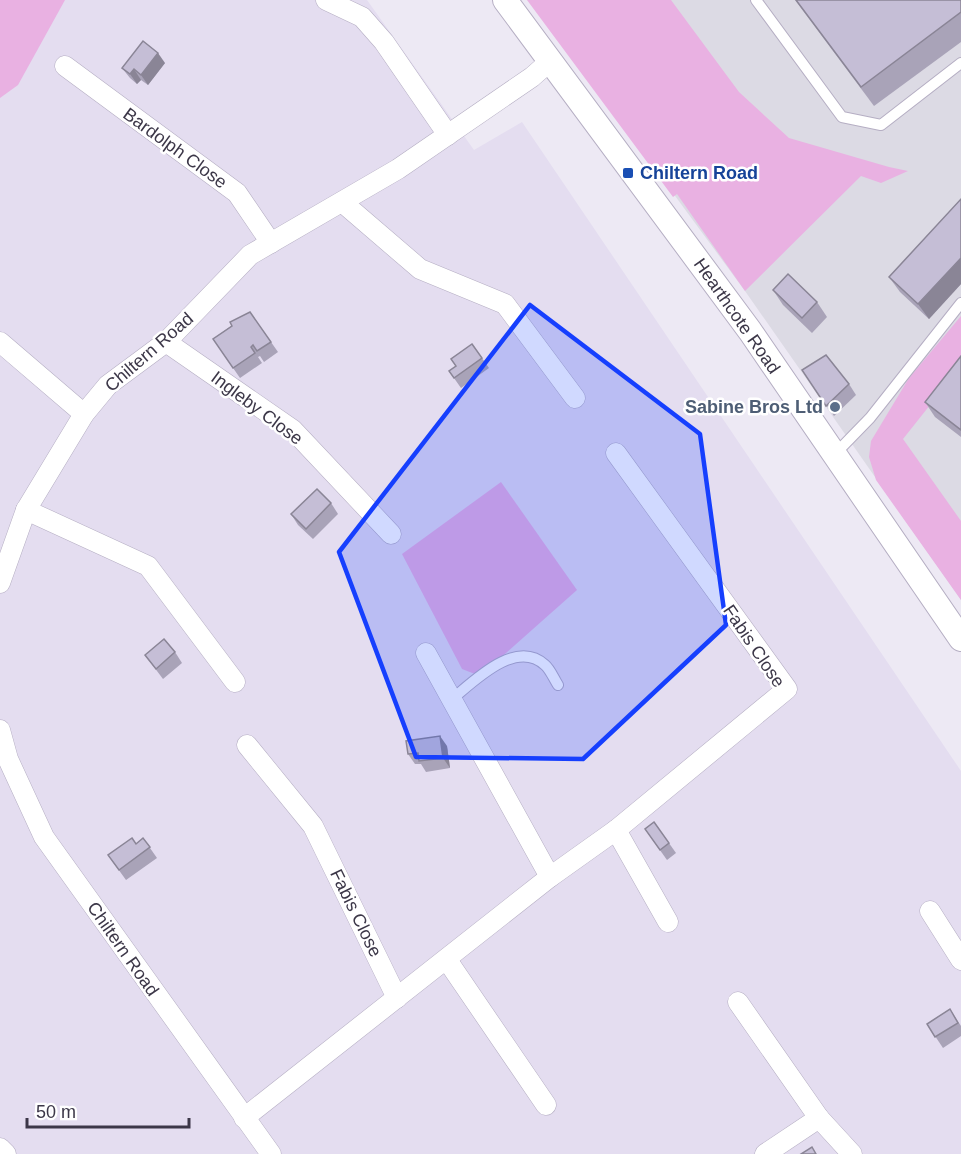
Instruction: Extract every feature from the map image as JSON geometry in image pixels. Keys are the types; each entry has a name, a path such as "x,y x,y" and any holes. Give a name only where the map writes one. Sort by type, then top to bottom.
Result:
{"street":[{"path":"326,0 362,17 384,42 448,135"},
{"name":"Hearthcote Road","path":"506,0 549,62 568,84 750,331 961,639"},
{"name":"Chiltern Road","path":"0,584 26,510 84,414 108,385 166,342 250,255 342,202 448,135 532,77 549,62"},
{"name":"Bardolph Close","path":"65,66 237,193 271,243"},
{"path":"342,202 420,269 505,304 575,398"},
{"path":"0,342 84,414"},
{"name":"Ingleby Close","path":"166,342 292,430 391,534"},
{"name":"Fabis Close","path":"244,1118 550,877 616,830 788,689 616,453"},
{"path":"26,510 148,566 235,682"},
{"path":"426,653 550,877"},
{"name":"Chiltern Road","path":"0,730 8,759 44,837 271,1154"},
{"name":"Fabis Close","path":"247,745 313,826 397,998"},
{"path":"616,830 668,922"},
{"path":"930,911 961,960"},
{"path":"447,960 546,1105"},
{"path":"738,1002 819,1118 852,1154"},
{"path":"765,1154 819,1118"},
{"path":"0,1148 6,1154"}],"lane":[{"path":"756,0 842,117 881,125 961,63"},
{"path":"834,455 870,418 961,303"},
{"path":"451,700 472,682 512,657 525,655 545,665 558,685"}],"highlighted area":[{"path":"530,305 700,434 726,625 583,759 416,757 339,552"}],"shaded area":[{"path":"0,0 367,0 474,150 522,122 961,771 961,1154 0,1154"},
{"path":"0,0 65,0 18,85 0,98"},
{"path":"527,0 671,0 739,92 789,138 908,171 881,183 861,176 745,291 677,194 673,197"},
{"path":"531,0 961,0 961,600 745,291"},
{"path":"961,316 961,366 903,439 961,521 961,600 876,480 869,457 871,441 909,378"},
{"path":"501,482 577,590 480,676 462,669 402,554"}],"building":[{"path":"796,0 961,0 961,12 861,87"},
{"path":"143,41 158,53 141,75 134,69 130,74 122,68"},
{"path":"961,199 961,258 918,304 889,277"},
{"path":"788,274 817,302 802,318 773,290"},
{"path":"250,312 271,342 257,351 253,345 251,347 255,353 233,368 213,339 232,326 230,322"},
{"path":"472,344 482,358 454,378 449,371 456,366 451,359"},
{"path":"826,355 849,384 826,406 802,370"},
{"path":"961,356 961,430 925,402"},
{"path":"317,489 331,503 306,529 291,514"},
{"path":"164,639 175,652 156,669 145,655"},
{"path":"440,736 443,758 419,761 418,753 408,754 406,741"},
{"path":"654,822 669,843 660,850 645,829"},
{"path":"132,838 136,844 143,838 150,847 119,870 108,855"},
{"path":"950,1009 958,1023 935,1037 927,1024"},
{"path":"812,1147 816,1154 801,1154"}],"place":[{"name":"Chiltern Road","path":"628,173"},
{"name":"Sabine Bros Ltd","path":"835,407"}]}
